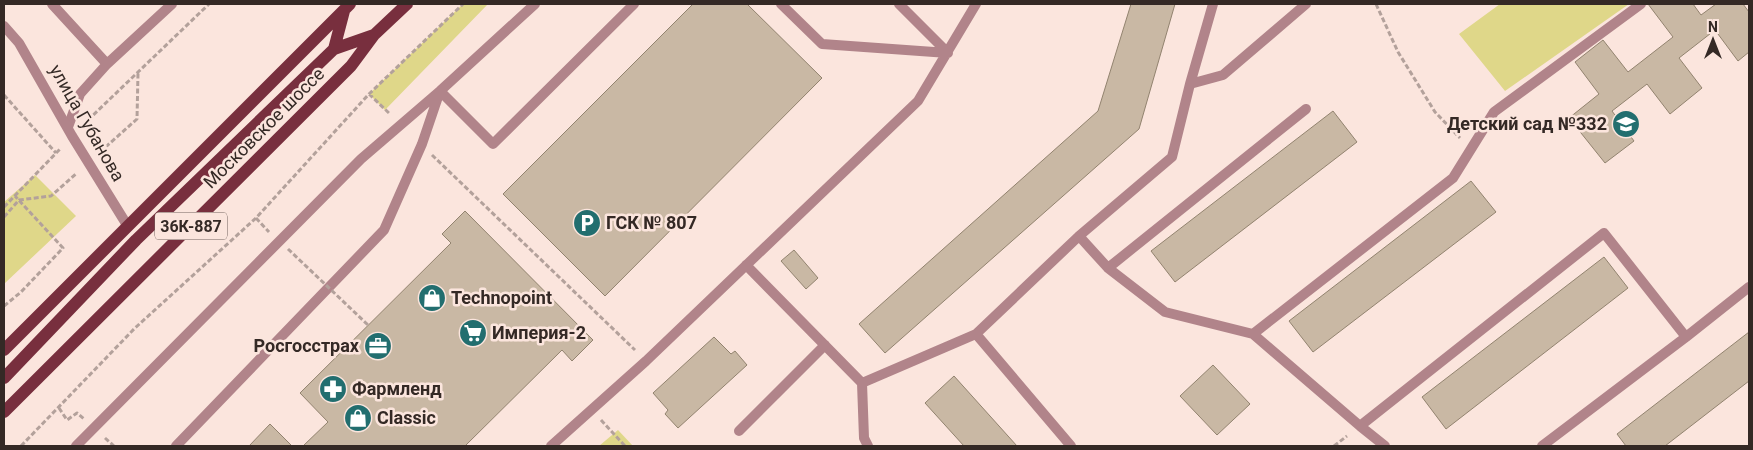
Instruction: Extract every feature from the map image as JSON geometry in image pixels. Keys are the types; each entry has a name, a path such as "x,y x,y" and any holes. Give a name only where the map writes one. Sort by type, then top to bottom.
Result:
{"main road":[{"name":"Московское шоссе","path":"4,412 351,66 374,35 408,4"},
{"name":"Московское шоссе","path":"334,49 347,7"},
{"name":"Московское шоссе","path":"4,350 347,7"},
{"name":"Московское шоссе","path":"4,378 136,240 334,49 374,35"},
{"name":"улица Губанова","path":"127,225 136,240"}],"street":[{"path":"52,4 107,64"},
{"path":"70,132 80,94 107,64 172,4"},
{"path":"76,446 361,159 440,91 535,4"},
{"path":"440,91 493,144 634,4"},
{"path":"781,4 822,44 948,53"},
{"path":"899,4 948,53"},
{"path":"551,446 646,361 918,101 976,4"},
{"path":"862,382 976,334 1079,236 1172,157 1190,84 1214,4"},
{"path":"1190,84 1223,75 1306,4"},
{"path":"1253,334 1453,178 1494,112 1641,4"},
{"name":"улица Губанова","path":"4,26 20,43 70,132 127,225"},
{"path":"176,446 384,230 422,144 440,91"},
{"path":"1108,268 1306,108"},
{"path":"1360,426 1604,233 1686,337"},
{"path":"1079,236 1108,268 1165,312 1253,334 1385,446"},
{"path":"746,265 862,382 864,438 868,446"},
{"path":"1542,446 1749,287"},
{"path":"976,334 1071,446"},
{"path":"739,431 825,345"}],"path":[{"path":"4,206 56,152 70,132 208,4"},
{"path":"21,446 135,328 256,218 369,94 463,4"},
{"path":"1376,4 1398,52 1435,112 1471,150"},
{"path":"369,94 401,125"},
{"path":"4,96 56,152"},
{"path":"422,144 646,361"},
{"path":"4,306 63,248 15,196"},
{"path":"288,249 368,325"},
{"path":"593,410 626,446"}],"shaded area":[{"path":"463,4 488,4 385,110 369,94"},
{"path":"1500,4 1629,4 1505,91 1459,34"},
{"path":"35,175 76,216 4,284 4,202"},
{"path":"618,430 633,446 599,446"}],"building":[{"path":"693,4 747,4 822,78 605,296 503,194"},
{"path":"1131,4 1175,4 1139,129 885,353 859,324 1098,111"},
{"path":"1648,4 1693,4 1701,15 1716,4 1743,4 1749,12 1749,52 1738,61 1715,30 1679,58 1702,88 1670,114 1647,84 1612,111 1634,141 1605,163 1569,118 1599,94 1575,62 1603,40 1628,72 1673,37"},
{"path":"1333,111 1357,142 1175,282 1151,251"},
{"path":"1471,181 1496,212 1313,352 1289,321"},
{"name":"Империя-2","path":"465,211 593,340 572,361 562,350 465,446 303,446 328,422 300,393 451,243 442,234"},
{"path":"794,250 818,278 806,289 781,261"},
{"path":"1604,257 1628,288 1446,429 1422,397"},
{"path":"1749,332 1749,381 1665,446 1626,446 1617,434"},
{"path":"714,337 731,354 735,351 747,365 678,428 665,414 668,410 653,393"},
{"path":"1213,365 1250,404 1217,435 1180,396"},
{"path":"954,376 1017,446 964,446 925,403"},
{"path":"270,424 292,446 249,446"}],"place":[{"name":"Детский сад №332","path":"1626,124"},
{"name":"ГСК № 807","path":"587,223"},
{"name":"Technopoint","path":"432,298"},
{"name":"Империя-2","path":"473,333"},
{"name":"Росгосстрах","path":"378,346"},
{"name":"Фармленд","path":"333,389"},
{"name":"Classic","path":"358,418"}]}
